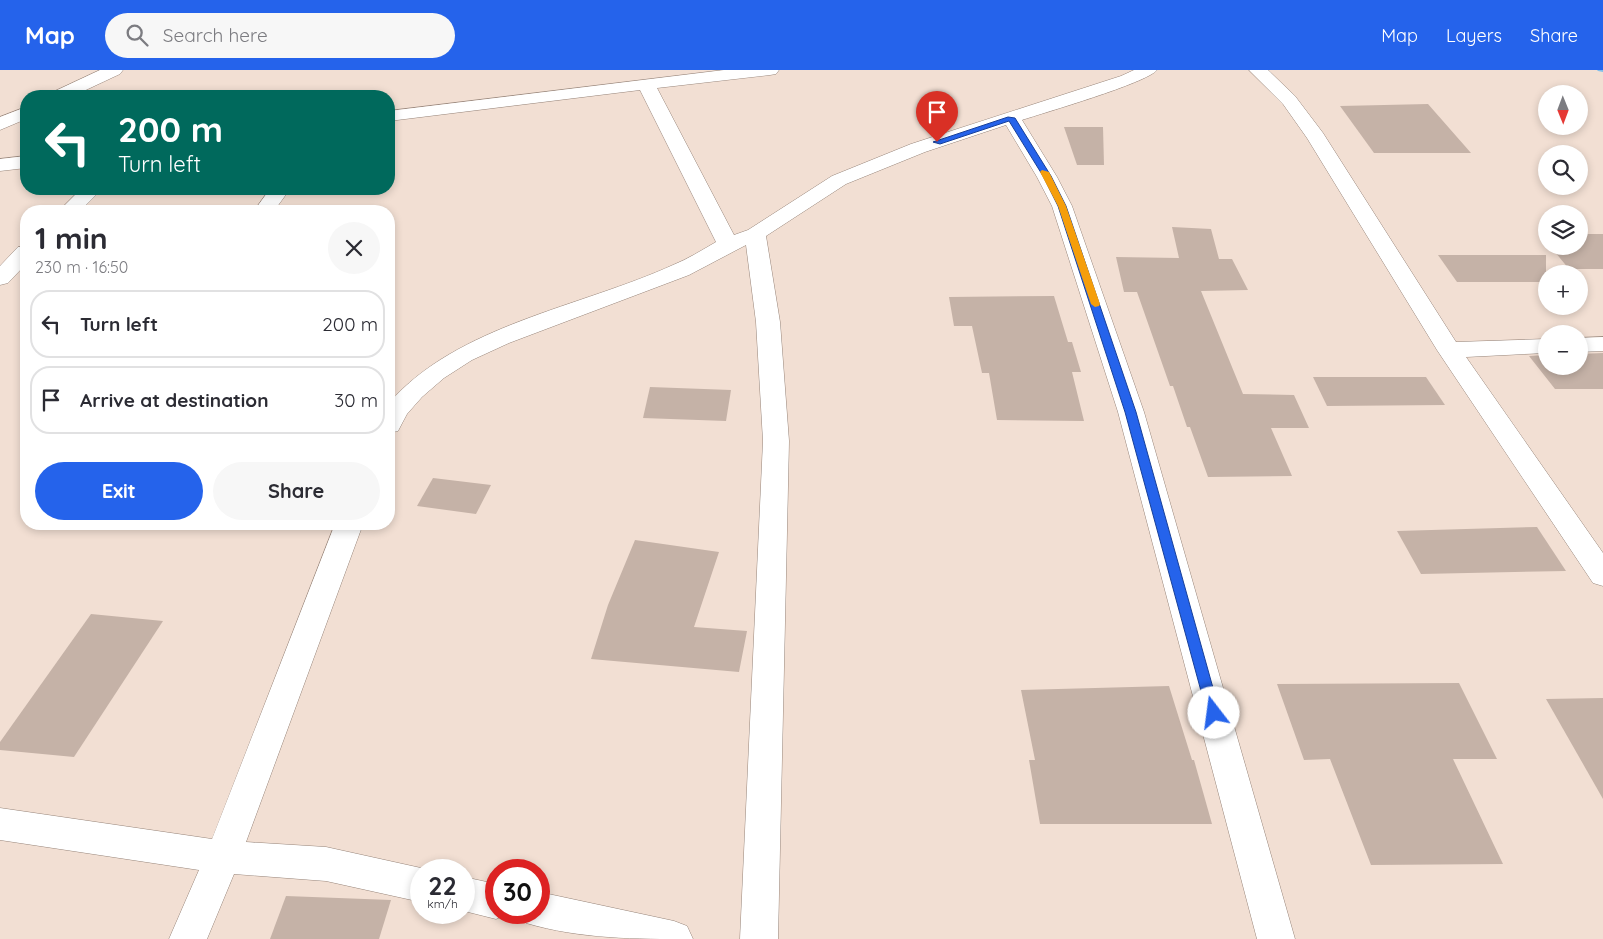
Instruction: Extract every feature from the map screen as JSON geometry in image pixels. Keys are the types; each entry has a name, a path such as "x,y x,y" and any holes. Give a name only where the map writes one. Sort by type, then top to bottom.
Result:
{"street":[{"path":"72,90 114,70"},
{"path":"395,115 770,70"},
{"path":"395,412 413,391 435,373 464,355 519,331 681,270 728,244 755,234 840,180 918,148 1127,80 1148,70"},
{"path":"1258,70 1289,100 1316,137 1449,350 1603,575"},
{"path":"646,84 728,244"},
{"path":"0,124 20,115"},
{"path":"1011,118 1047,176 1062,206 1125,394 1276,939"},
{"path":"0,165 20,163"},
{"path":"75,205 86,195"},
{"path":"755,234 768,322 776,441 759,939"},
{"path":"0,278 20,258"},
{"path":"1588,345 1603,344"},
{"path":"1449,350 1538,346"},
{"path":"188,939 223,857 347,530"},
{"path":"0,824 223,857 326,864 410,883"},
{"path":"550,912 674,939"}],"building":[{"path":"1428,104 1471,153 1374,153 1340,106"},
{"path":"1064,127 1103,127 1104,165 1077,165"},
{"path":"1172,227 1211,229 1219,259 1232,259 1248,290 1201,291 1243,394 1294,395 1309,428 1271,428 1292,476 1208,477 1190,427 1187,427 1173,386 1170,386 1137,292 1124,292 1116,257 1179,258"},
{"path":"1588,234 1603,234 1603,269 1588,269 1588,265 1566,265 1557,255 1588,255"},
{"path":"1438,255 1546,255 1546,265 1538,265 1538,282 1457,282"},
{"path":"1054,296 1068,342 1072,342 1081,372 1072,372 1084,421 997,420 989,373 982,373 972,326 954,326 949,297"},
{"path":"1603,353 1603,389 1555,389 1544,375 1588,375 1588,354"},
{"path":"1538,355 1538,367 1529,356"},
{"path":"1313,377 1426,377 1445,405 1327,406"},
{"path":"650,387 731,390 726,421 643,418"},
{"path":"433,478 491,485 476,514 417,506"},
{"path":"1537,527 1566,571 1421,574 1397,531"},
{"path":"635,540 719,552 694,627 747,631 739,672 591,659 608,605"},
{"path":"91,614 163,621 74,757 0,750 0,742"},
{"path":"1459,683 1497,759 1453,759 1503,864 1371,865 1330,759 1304,760 1277,684"},
{"path":"1169,686 1192,760 1194,760 1212,824 1040,824 1029,760 1035,760 1021,690"},
{"path":"1603,698 1603,799 1546,699"},
{"path":"286,896 391,900 379,939 270,939"}],"slow traffic":[{"path":"1044,172 1062,206 1095,304"}],"route":[{"path":"937,142 1011,118 1047,176 1062,206 1130,412 1214,713"}]}
